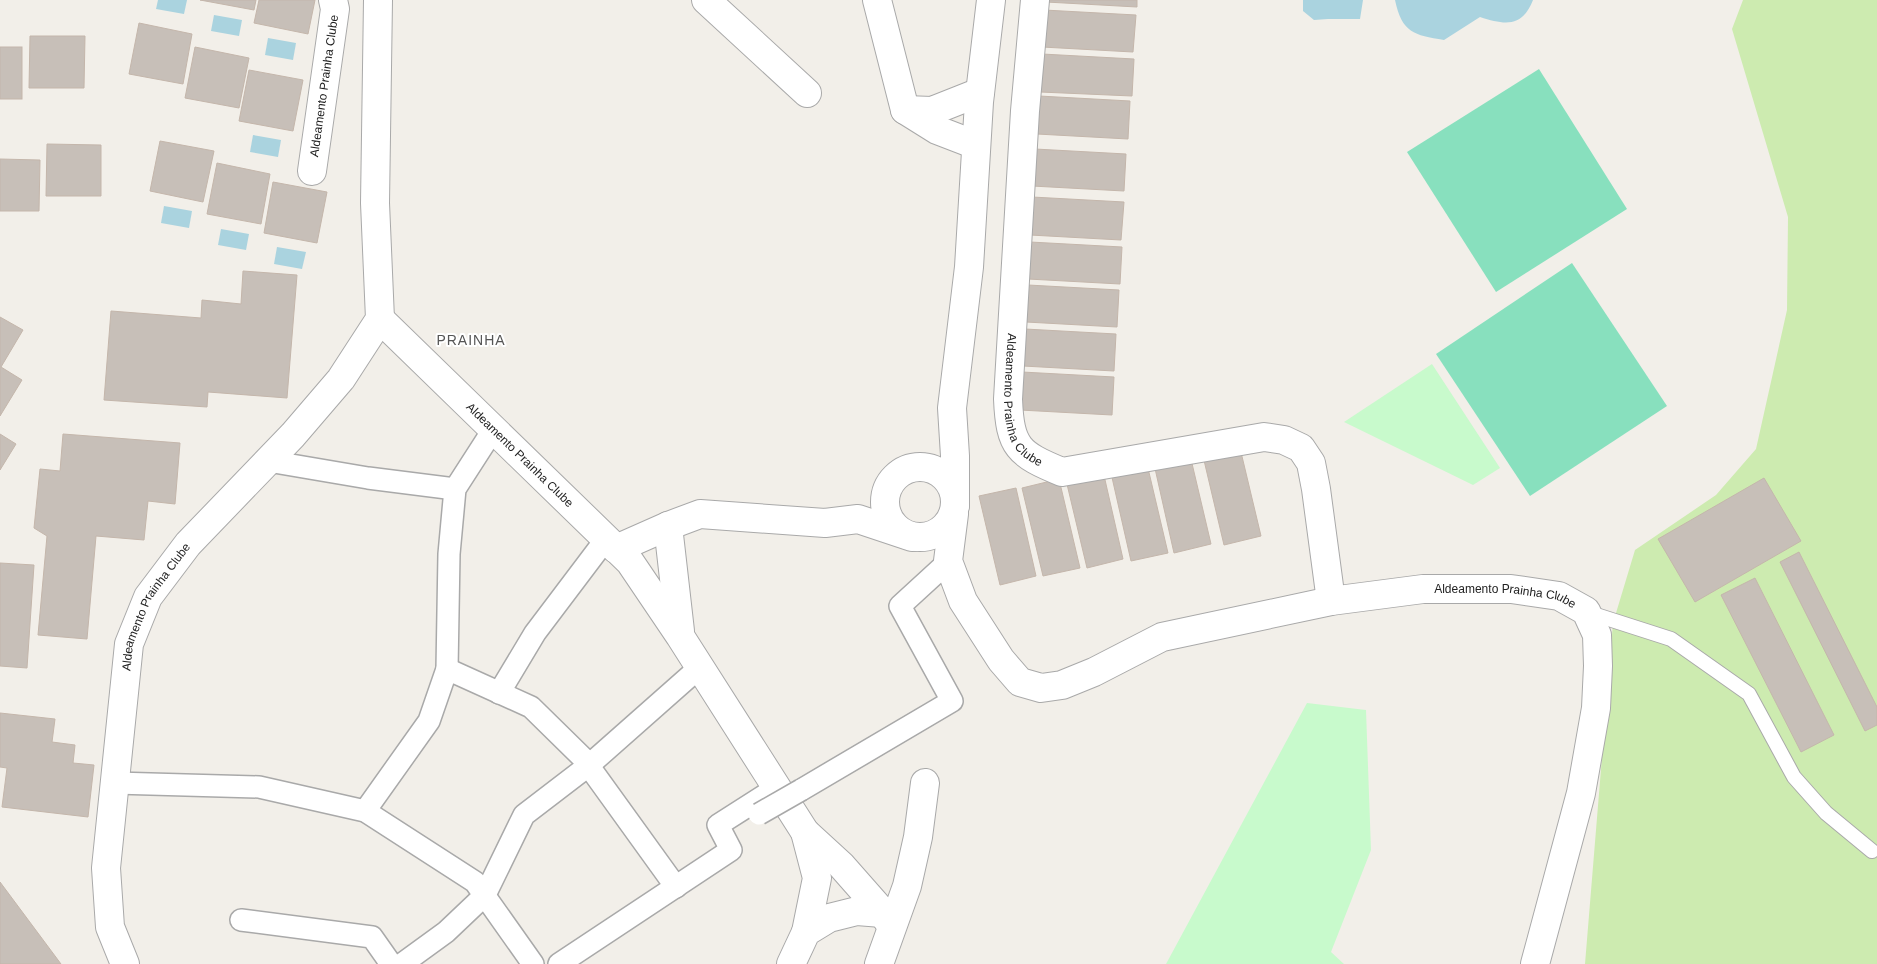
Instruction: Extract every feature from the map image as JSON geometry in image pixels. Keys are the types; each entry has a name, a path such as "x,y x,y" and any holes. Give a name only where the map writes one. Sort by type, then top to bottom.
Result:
{"street":[{"name":"Aldeamento Prainha Clube","path":"312,171 335,9 333,0"},
{"path":"378,0 375,203 380,319"},
{"path":"706,0 807,93"},
{"path":"877,0 905,110 937,130 976,145"},
{"path":"559,964 731,850 718,825 789,789 824,785 952,701 900,606 948,562 954,510 955,456 952,408 969,267 980,92 991,0"},
{"name":"Aldeamento Prainha Clube","path":"1035,0 1025,110 1008,399 1009,424 1017,446 1036,461 1062,472 1264,437 1284,440 1293,444 1301,448 1311,463 1331,601"},
{"path":"905,110 932,110 980,92"},
{"name":"Aldeamento Prainha Clube","path":"125,964 110,927 106,868 129,644 148,597 188,544 293,435 341,379 380,319 630,562 700,667 789,789 805,832 816,878 806,932 791,964"},
{"path":"858,519 886,491 894,478 913,467 941,440 952,408"},
{"path":"365,810 429,720 447,669 449,554 455,489 493,430"},
{"path":"268,461 368,478 455,489"},
{"path":"499,693 535,633 611,544 700,514 825,523 858,519 916,537 934,535 946,526 954,510 954,491 947,478 930,468 913,467"},
{"path":"886,491 884,505 893,525 898,530 916,537 948,562"},
{"name":"Aldeamento Prainha Clube","path":"668,526 680,636"},
{"name":"Aldeamento Prainha Clube","path":"948,562 963,601 1001,660 1020,682 1041,688 1062,685 1086,676 1162,637 1331,601 1423,589 1511,589 1559,596 1586,612 1597,635 1596,708 1581,793 1535,964"},
{"path":"402,964 446,932 485,895 524,815 588,766 700,667"},
{"path":"447,669 531,707 583,758 676,887"},
{"path":"115,782 259,787 365,810 476,882 533,964"},
{"path":"878,964 887,919 907,886 918,837 925,783"},
{"path":"759,814 789,789"},
{"name":"Aldeamento Prainha Clube","path":"805,832 841,866 887,919"},
{"path":"806,932 829,918 858,911 887,919"},
{"path":"241,920 372,937 391,964"}],"lane":[{"path":"1586,612 1671,639 1749,694 1794,777 1826,813 1872,851"}],"green space":[{"path":"1743,0 1877,0 1877,964 1585,964 1613,623 1635,550 1716,495 1756,449 1787,310 1788,217 1732,29"},
{"path":"1539,69 1627,209 1496,292 1407,152"},
{"path":"1572,263 1667,406 1530,496 1436,354"},
{"path":"1432,364 1500,468 1473,485 1344,422"},
{"path":"1307,703 1366,710 1371,850 1331,952 1344,964 1166,964"}],"water":[{"path":"158,0 187,0 184,14 156,9"},
{"path":"1303,0 1363,0 1360,19 1314,20 1303,11"},
{"path":"1395,0 1533,0 1524,16 1518,20 1505,23 1480,17 1444,40 1417,34 1406,26 1401,19"},
{"path":"214,15 242,20 239,36 211,31"},
{"path":"268,38 296,43 293,60 265,55"},
{"path":"253,135 281,140 278,157 250,152"},
{"path":"164,206 192,211 189,228 161,223"},
{"path":"221,229 249,234 246,250 218,245"},
{"path":"277,247 306,252 302,269 274,264"}],"building":[{"path":"200,0 256,0 254,10"},
{"path":"259,0 315,0 308,34 254,23"},
{"path":"1046,0 1137,0 1137,7 1046,2"},
{"path":"1044,10 1136,15 1133,52 1042,47"},
{"path":"139,23 192,34 183,84 129,74"},
{"path":"30,36 85,36 84,88 29,88"},
{"path":"0,47 22,47 22,99 0,99"},
{"path":"195,47 249,58 239,108 185,98"},
{"path":"1042,54 1134,59 1132,96 1040,92"},
{"path":"249,70 303,80 293,131 239,121"},
{"path":"1039,96 1130,101 1128,139 1037,134"},
{"path":"160,141 214,151 203,202 150,191"},
{"path":"47,144 101,145 101,196 46,196"},
{"path":"1035,149 1126,154 1124,191 1032,186"},
{"path":"0,159 40,160 39,211 0,211"},
{"path":"217,163 270,174 261,224 207,214"},
{"path":"273,182 327,192 317,243 264,233"},
{"path":"1032,197 1124,202 1121,240 1030,235"},
{"path":"1030,242 1122,247 1120,284 1028,279"},
{"path":"243,271 297,275 287,398 208,392 207,407 104,400 111,311 201,318 202,300 241,304"},
{"path":"1028,285 1119,290 1117,327 1026,322"},
{"path":"0,317 23,330 1,367 22,380 0,416"},
{"path":"1025,329 1116,334 1114,371 1023,366"},
{"path":"1022,372 1114,377 1112,415 1020,410"},
{"path":"0,434 16,444 0,470"},
{"path":"63,434 180,443 175,504 148,501 144,540 96,536 87,639 38,635 47,536 34,528 40,469 60,471"},
{"path":"1240,448 1261,536 1224,545 1203,456"},
{"path":"1190,455 1211,544 1174,553 1154,464"},
{"path":"1147,464 1168,553 1131,561 1111,473"},
{"path":"1103,471 1123,559 1087,568 1066,480"},
{"path":"1764,478 1801,541 1695,602 1658,539"},
{"path":"1059,479 1080,568 1043,576 1022,488"},
{"path":"1016,488 1036,576 1000,585 979,496"},
{"path":"1799,552 1877,707 1877,725 1865,731 1780,562"},
{"path":"0,563 34,565 27,668 0,666"},
{"path":"1755,578 1834,735 1801,752 1721,595"},
{"path":"0,713 55,719 52,742 75,745 73,763 94,765 88,817 2,807 7,768 0,767"},
{"path":"0,882 61,964 0,964"}],"district":[{"name":"PRAINHA","path":"471,340"}]}
